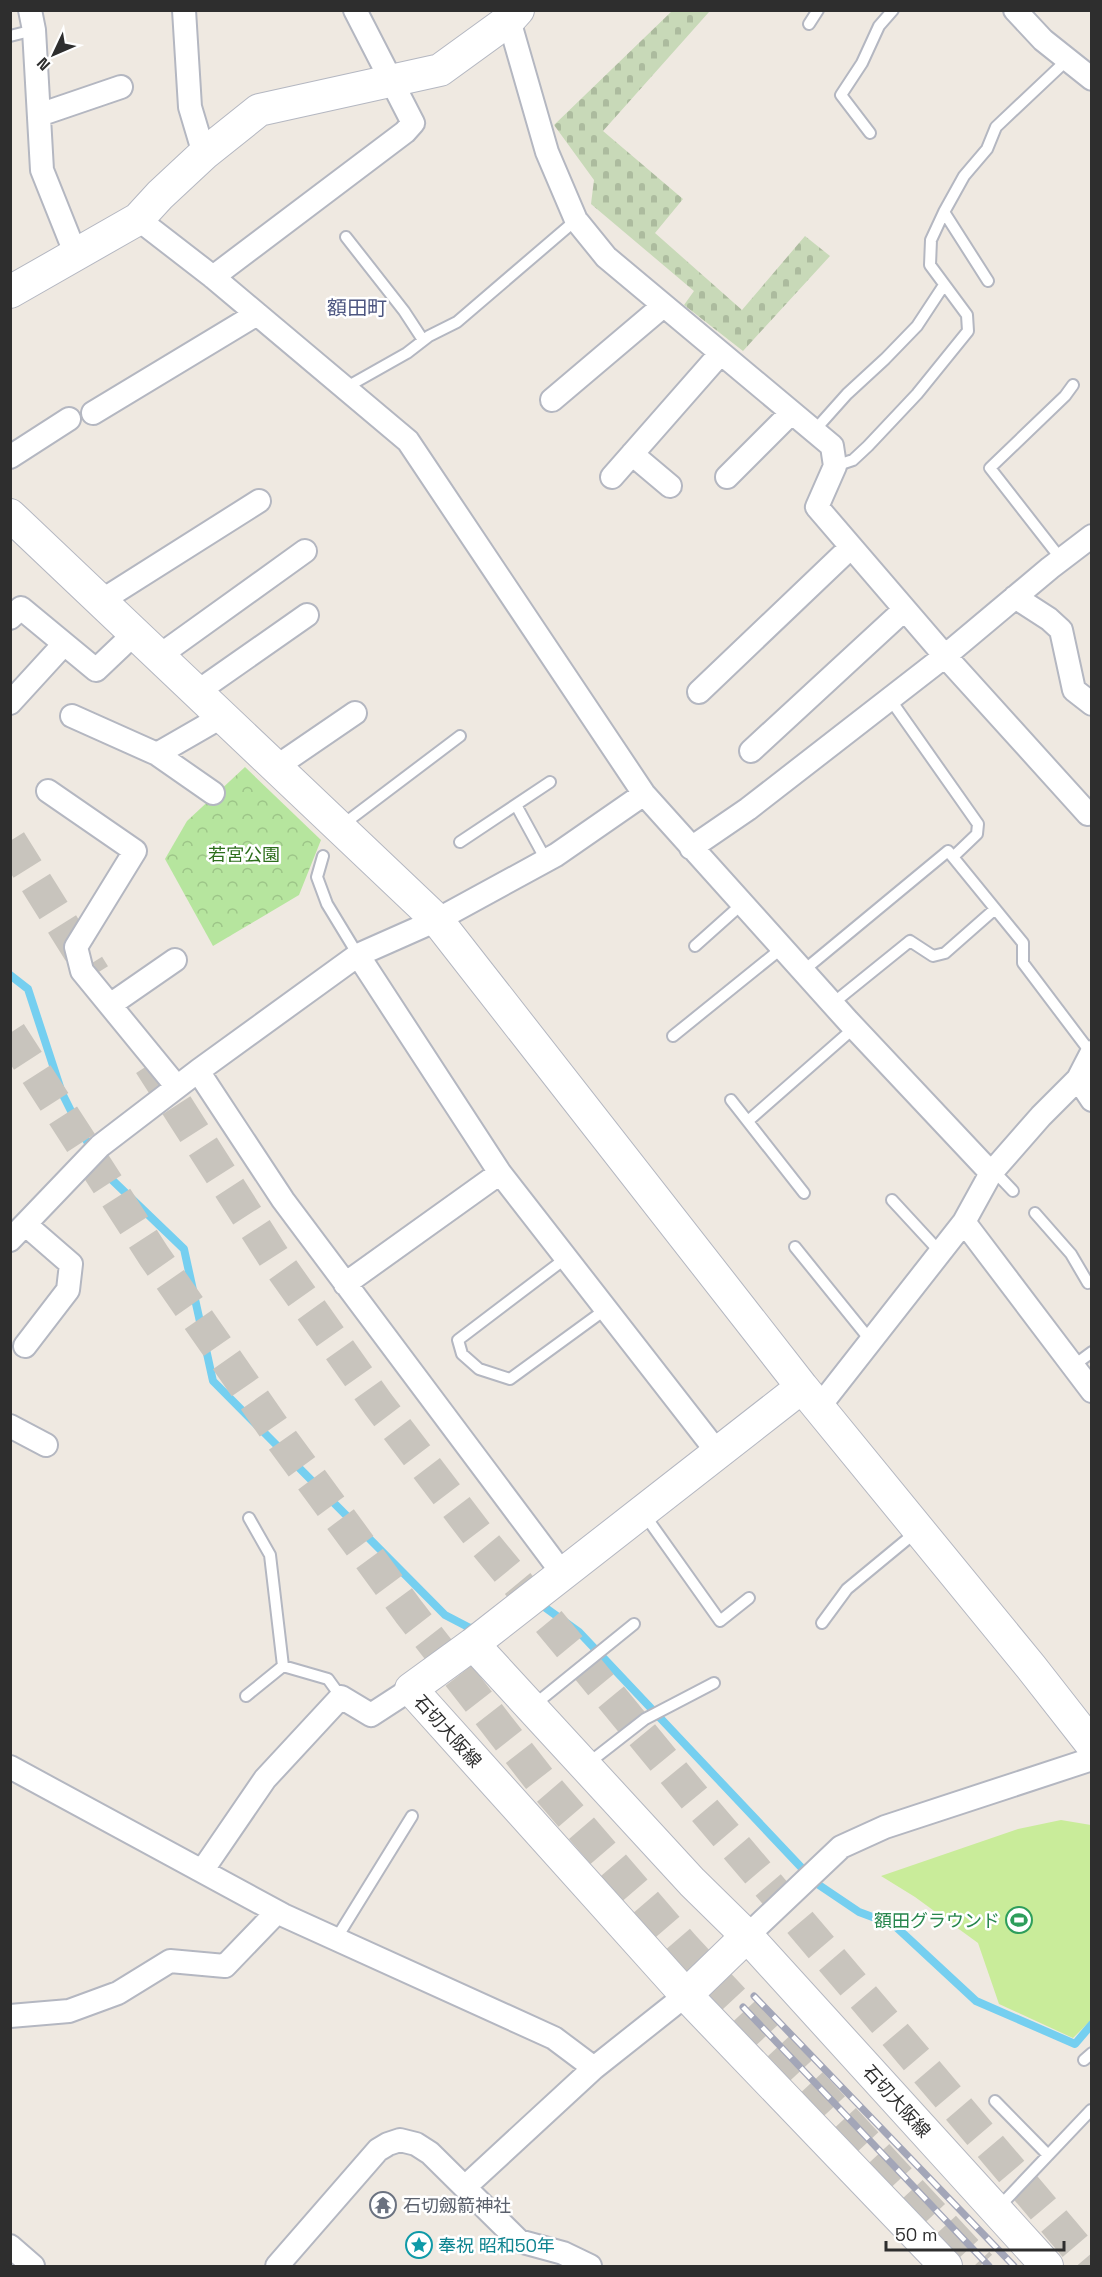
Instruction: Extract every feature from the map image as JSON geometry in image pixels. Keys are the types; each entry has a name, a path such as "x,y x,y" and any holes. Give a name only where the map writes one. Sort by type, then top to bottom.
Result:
{"street":[{"path":"184,10 190,107 204,154"},
{"path":"1015,10 1043,40 1092,79"},
{"path":"213,277 405,132 412,123 356,11"},
{"path":"10,292 138,219 204,154 260,110 440,70 513,15 547,152 576,220 606,257 832,446 836,466 817,507 945,656 1088,814 1092,811"},
{"path":"32,20 42,170 76,255"},
{"path":"39,115 121,87"},
{"path":"138,219 213,277 408,441 644,794 854,1028 992,1171"},
{"path":"552,400 663,306"},
{"path":"93,413 257,314"},
{"path":"612,477 720,354"},
{"path":"727,477 791,413"},
{"path":"10,457 69,419"},
{"path":"632,454 670,486"},
{"path":"101,601 259,501"},
{"path":"10,515 437,920 811,1397 1090,1742 841,1847 686,1995 594,2068 465,2187"},
{"path":"691,848 748,809 890,699 1092,536"},
{"path":"699,692 850,548"},
{"path":"159,656 305,551"},
{"path":"1015,597 1049,619 1061,630 1074,690 1092,704"},
{"path":"10,618 21,608 96,670 135,633"},
{"path":"751,751 904,610"},
{"path":"197,692 307,615"},
{"path":"10,704 64,644"},
{"path":"276,767 355,713"},
{"path":"72,716 157,754 213,793"},
{"path":"157,754 223,716"},
{"path":"48,791 135,851 76,947 82,971 177,1087"},
{"path":"25,1346 69,1290 71,1264 18,1233 100,1146 198,1071 358,955 437,920 546,860 644,794"},
{"path":"358,955 500,1173 718,1453"},
{"path":"110,1005 175,960"},
{"path":"473,1644 718,1453 811,1397 871,1341 964,1222 992,1171 1077,1079 1091,1053"},
{"path":"198,1071 283,1200 563,1574"},
{"path":"1077,1079 1092,1100"},
{"path":"345,1284 500,1173"},
{"path":"964,1222 1092,1391"},
{"path":"10,1426 46,1445"},
{"name":"石切大阪線","path":"946,2266 686,1995 411,1689 473,1644 692,1882 747,1936 1047,2266"},
{"path":"202,1872 266,1779 341,1697 371,1715 411,1689"},
{"path":"10,1767 278,1912 554,2038 594,2068"},
{"path":"10,2016 69,2011 118,1993 170,1961 225,1966 278,1912"},
{"path":"277,2266 362,2167 388,2144 400,2140 416,2144 430,2152 519,2241 563,2253 590,2266"},
{"path":"10,2246 33,2266"}],"lane":[{"path":"809,24 818,10"},
{"path":"870,133 841,95 862,63 879,26 893,10"},
{"path":"10,36 32,20"},
{"path":"836,466 853,460 868,446 917,394 968,331 967,315 930,265 932,240 964,176 987,150 996,127 1067,60"},
{"path":"944,212 988,281"},
{"path":"345,388 457,322 576,220"},
{"path":"346,237 404,311 423,340"},
{"path":"814,431 847,394 917,326 944,285"},
{"path":"1061,559 990,468 1074,385"},
{"path":"890,699 978,824 977,834 953,857"},
{"path":"340,827 460,736"},
{"path":"460,843 550,782"},
{"path":"516,805 546,860"},
{"path":"803,971 948,850 1023,943 1023,963 1091,1053"},
{"path":"323,856 317,877 327,904 358,955"},
{"path":"695,946 742,904"},
{"path":"832,1004 910,941 933,956 945,953 995,909"},
{"path":"673,1036 782,948"},
{"path":"748,1121 854,1028"},
{"path":"731,1100 804,1193"},
{"path":"992,1171 1013,1191"},
{"path":"892,1200 940,1252"},
{"path":"1035,1213 1071,1254 1088,1283 1092,1281"},
{"path":"795,1247 871,1341"},
{"path":"566,1258 458,1340 462,1354 480,1369 510,1379 606,1309"},
{"path":"1073,1366 1092,1352"},
{"path":"642,1512 720,1621 749,1598"},
{"path":"249,1518 270,1555 283,1666"},
{"path":"822,1623 847,1589 919,1529"},
{"path":"531,1707 634,1624"},
{"path":"246,1696 283,1666"},
{"path":"283,1666 328,1679 341,1697"},
{"path":"585,1766 645,1719 714,1683"},
{"path":"336,1939 412,1816"},
{"path":"995,2101 1048,2155"},
{"path":"996,2210 1091,2110"}],"green space":[{"path":"672,11 709,12 603,131 683,199 655,233 742,310 805,236 830,256 743,351 684,305 694,291 591,204 594,180 554,125"},
{"name":"若宮公園","path":"245,767 321,840 299,895 213,946 165,859 187,821"},
{"name":"額田グラウンド","path":"1061,1820 1091,1825 1091,2020 1073,2038 999,2004 978,1943 915,1897 881,1876 1018,1829"}],"waterway":[{"path":"10,975 28,989 62,1093 107,1175 184,1249 213,1381 445,1615 470,1628 478,1627"},
{"path":"537,1607 543,1606 579,1632 816,1883 859,1912 894,1925 976,2001 1075,2044 1092,2024"}],"tunnel":[{"path":"10,841 94,975"},
{"path":"10,1033 154,1256 283,1441 409,1612 540,1780 683,1946 980,2266"},
{"path":"150,1064 275,1259 378,1404 480,1538 701,1806 1092,2266"}],"railway":[{"path":"754,1996 1014,2266"},
{"path":"743,2007 989,2266"}],"place":[{"name":"額田グラウンド","path":"1019,1920"},
{"name":"石切劔箭神社","path":"383,2205"},
{"name":"奉祝 昭和50年","path":"419,2245"}],"district":[{"name":"額田町","path":"357,308"}]}
